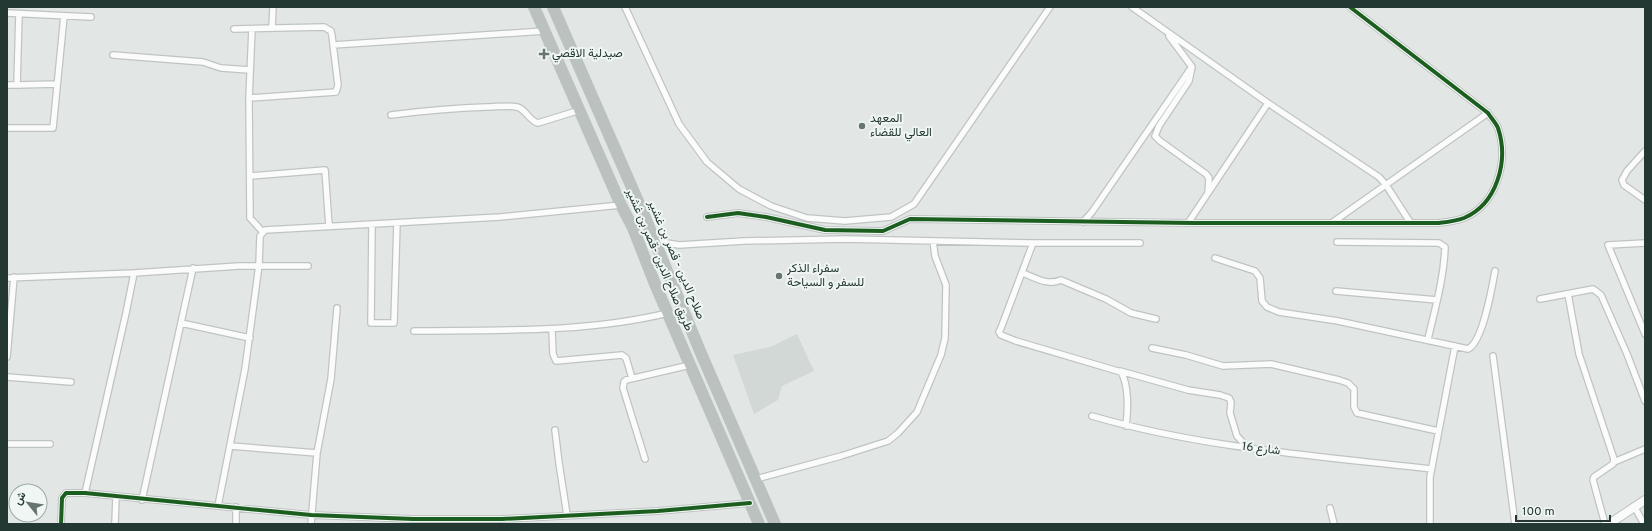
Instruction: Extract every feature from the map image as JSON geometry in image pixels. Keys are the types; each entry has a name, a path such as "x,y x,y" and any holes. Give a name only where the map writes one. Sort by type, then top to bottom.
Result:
{"highway":[{"name":"طريق صلاح الدين -قصر بن غشير","path":"534,7 759,524"},
{"name":"صلاح الدين - قصر بن غشير","path":"553,7 775,524"},
{"path":"622,208 631,214 635,213 638,202"},
{"path":"644,257 645,251 648,247 656,245"}],"street":[{"path":"272,28 273,7"},
{"path":"626,7 678,124 707,162 739,189 771,206 807,218 845,221 891,217 914,204 1050,7"},
{"path":"1132,7 1268,103 1379,177 1386,185 1410,222"},
{"path":"707,217 738,213 766,217 825,230 861,231 883,231 910,219 1188,223 1439,223 1463,219 1478,209 1492,192 1500,174 1503,146 1498,127 1488,113 1350,7"},
{"path":"7,13 91,17"},
{"path":"17,85 19,14"},
{"path":"7,128 53,128 64,16"},
{"path":"234,29 328,28 331,31 334,44 338,85 336,92 249,98"},
{"path":"252,29 249,98 250,218 262,231"},
{"path":"1165,30 1192,67 1189,81 1159,126 1155,136 1206,174 1209,178 1208,193"},
{"path":"334,44 544,31"},
{"path":"113,55 203,62 221,68 250,70"},
{"path":"1083,222 1092,212 1192,67"},
{"path":"7,85 57,84"},
{"path":"1188,223 1268,103"},
{"path":"391,115 510,106 518,107 524,110 534,122 538,123 580,110"},
{"path":"1333,222 1488,113"},
{"path":"1645,151 1627,171 1622,180 1624,185 1645,200"},
{"path":"250,176 325,170 329,226"},
{"path":"262,231 622,208"},
{"path":"372,224 371,322 394,323 397,223"},
{"path":"218,506 250,338 260,236 262,231"},
{"path":"656,245 844,239 1033,243 1140,243"},
{"path":"756,479 841,456 888,441 911,420 917,412 938,362 945,338 946,286 935,256 933,240"},
{"path":"1337,242 1441,244 1445,247 1437,300 1428,339"},
{"path":"1033,243 1023,273 1000,328 999,332 1001,335 1016,341 1161,384 1229,398 1231,402 1230,413 1237,436 1247,447"},
{"path":"1645,243 1608,245 1645,334"},
{"path":"1215,258 1255,271 1260,278 1262,301 1272,310 1428,339 1468,349 1475,342 1488,307 1495,271"},
{"path":"7,278 134,273 258,265 308,266"},
{"path":"142,500 193,268"},
{"path":"85,493 134,273"},
{"path":"1023,273 1050,282 1061,280 1106,299 1131,313 1156,319"},
{"path":"7,357 14,277"},
{"path":"1540,299 1593,289 1601,295 1627,354 1645,401"},
{"path":"1336,291 1437,300"},
{"path":"1568,294 1579,354 1614,462"},
{"path":"311,524 317,453 331,379 337,308"},
{"path":"414,331 552,330 643,319 668,313"},
{"path":"181,323 250,338"},
{"path":"552,330 553,354 556,361 622,355 626,358 632,378"},
{"path":"1430,524 1429,492 1432,469 1455,346"},
{"path":"1152,348 1186,355 1222,366 1271,364 1339,380 1348,383 1354,389 1354,407 1357,412 1438,431"},
{"path":"1493,356 1515,524"},
{"path":"645,458 623,388 625,381 632,378 690,365"},
{"path":"1119,371 1123,374 1128,406 1126,426"},
{"path":"7,377 71,382"},
{"name":"شارع 16","path":"1092,416 1165,435 1247,447 1432,469"},
{"path":"555,430 567,515"},
{"path":"7,444 50,444"},
{"path":"230,446 317,453"},
{"path":"1605,524 1593,480 1594,477 1614,462 1645,449"},
{"path":"61,524 62,498 66,493 85,493 311,516 460,522 658,511 750,503"},
{"path":"116,497 116,524"},
{"path":"1609,524 1645,500"},
{"path":"1634,506 1644,524"},
{"path":"236,508 236,524"},
{"path":"1330,508 1334,524"},
{"path":"552,516 552,524"}],"shaded area":[{"path":"797,334 814,371 782,386 778,400 754,414 733,355 770,347"}],"cycle path":[{"path":"707,217 738,213 766,217 825,230 883,231 910,219 1193,223 1439,223 1464,218 1485,203 1498,180 1502,154 1501,141 1496,124 1488,113 1350,7"},
{"path":"61,524 62,498 66,493 85,493 311,515 413,519 502,519 658,511 750,503"}],"place":[{"name":"صيدلية الاقصي","path":"544,54"},
{"name":"المعهد العالي للقضاء","path":"862,126"},
{"name":"سفراء الذكر للسفر و السياحة","path":"779,276"}]}
